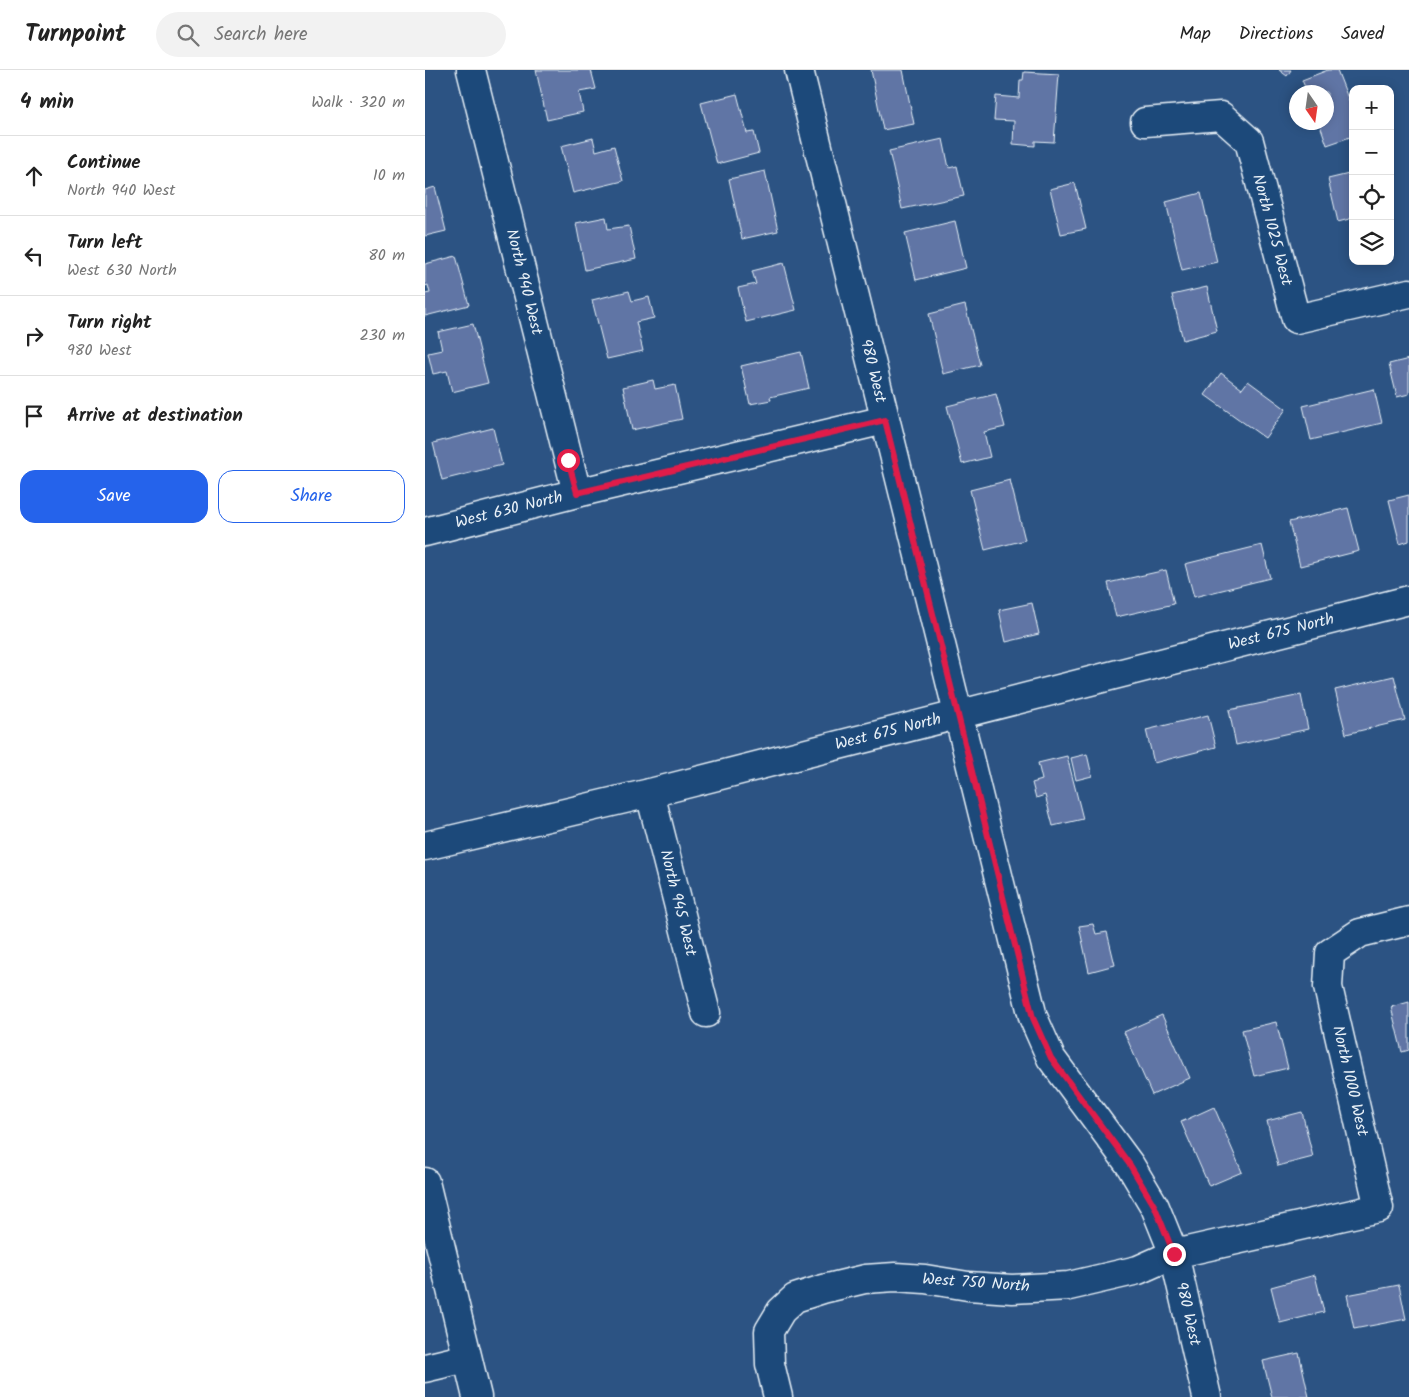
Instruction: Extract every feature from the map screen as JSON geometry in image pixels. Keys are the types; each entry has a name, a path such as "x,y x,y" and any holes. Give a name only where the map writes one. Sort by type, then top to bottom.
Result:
{"street":[{"name":"North 940 West","path":"471,70 577,493"},
{"name":"980 West","path":"799,70 1033,1018 1051,1058 1130,1165 1155,1207 1174,1254 1207,1397"},
{"name":"North 1025 West","path":"1145,122 1221,116 1249,141 1296,319 1409,293"},
{"name":"West 630 North","path":"425,532 577,493 885,420"},
{"name":"West 675 North","path":"425,846 650,793 1409,600"},
{"name":"North 945 West","path":"650,793 706,1013"},
{"name":"North 1000 West","path":"1379,1208 1328,987 1330,953 1360,933 1409,921"},
{"path":"425,1182 477,1397"},
{"name":"West 750 North","path":"778,1397 770,1364 769,1331 781,1312 795,1298 823,1289 865,1279 895,1277 925,1279 968,1286 1012,1289 1069,1286 1138,1270 1174,1254 1379,1208"},
{"path":"425,1368 467,1358"}],"building":[{"path":"536,70 591,70 596,89 579,92 583,112 547,120"},
{"path":"871,70 903,70 914,124 883,130"},
{"path":"1279,70 1291,70 1287,76"},
{"path":"1328,70 1337,70 1349,101 1349,137 1327,145 1322,130 1334,130 1334,85 1304,85 1302,80"},
{"path":"1024,72 1059,74 1054,142 1035,141 1035,146 1013,144 1014,121 994,120 996,96 1019,98 1020,80 1023,80"},
{"path":"737,94 747,133 754,132 759,153 717,164 701,103"},
{"path":"593,138 596,151 614,146 623,181 573,193 561,146"},
{"path":"943,139 949,168 957,166 964,196 902,209 889,151"},
{"path":"765,171 778,231 742,239 729,179"},
{"path":"1349,174 1349,219 1338,222 1328,179"},
{"path":"1075,183 1086,229 1061,234 1050,189"},
{"path":"435,187 446,231 425,236 425,190"},
{"path":"1201,193 1217,262 1182,270 1166,202"},
{"path":"606,217 608,229 629,226 636,259 585,270 576,223"},
{"path":"955,221 966,268 916,280 905,233"},
{"path":"456,256 469,305 425,316 425,294 430,293 428,285 425,286 425,264"},
{"path":"784,263 796,310 746,322 738,288 756,284 752,271"},
{"path":"1207,287 1217,331 1183,340 1172,295"},
{"path":"629,291 632,301 649,297 654,318 636,322 643,351 607,359 592,300"},
{"path":"965,305 980,365 943,374 929,314"},
{"path":"473,324 488,383 452,392 447,371 433,374 428,353 442,350 438,332"},
{"path":"801,352 809,388 770,397 771,400 750,404 741,366"},
{"path":"1409,359 1409,394 1397,397 1389,364"},
{"path":"1221,373 1242,389 1248,381 1286,409 1265,438 1205,395"},
{"path":"653,380 655,389 675,385 682,419 632,430 623,387"},
{"path":"1374,389 1382,423 1311,440 1303,406"},
{"path":"996,394 1005,427 984,432 990,457 962,464 947,406"},
{"path":"493,428 502,465 442,480 433,443"},
{"path":"1010,480 1025,540 985,550 970,490"},
{"path":"1409,495 1409,541 1400,544 1389,500"},
{"path":"1348,508 1359,551 1300,566 1289,522"},
{"path":"1262,545 1270,578 1194,597 1185,564"},
{"path":"1166,570 1174,604 1116,617 1108,583"},
{"path":"1032,603 1039,634 1006,642 999,610"},
{"path":"1394,676 1405,720 1346,734 1335,690"},
{"path":"1301,695 1308,729 1236,745 1229,710"},
{"path":"1208,715 1216,747 1154,763 1146,730"},
{"path":"1087,754 1092,776 1076,780 1071,758"},
{"path":"1067,756 1083,819 1053,826 1045,795 1036,798 1032,783 1042,780 1038,763"},
{"path":"1093,924 1096,934 1107,932 1115,965 1089,972 1079,926"},
{"path":"1409,1002 1409,1050 1402,1052 1391,1007"},
{"path":"1162,1015 1190,1078 1152,1095 1124,1032"},
{"path":"1276,1022 1288,1068 1254,1076 1242,1030"},
{"path":"1214,1107 1242,1172 1209,1186 1181,1122"},
{"path":"1302,1112 1313,1157 1278,1166 1267,1121"},
{"path":"1315,1275 1324,1312 1280,1323 1271,1287"},
{"path":"1399,1285 1406,1319 1354,1329 1347,1295"},
{"path":"1299,1353 1309,1397 1272,1397 1263,1361"}],"route":[{"path":"568,460 577,493 885,420 1033,1018 1051,1058 1130,1165 1155,1207 1174,1254"}]}
